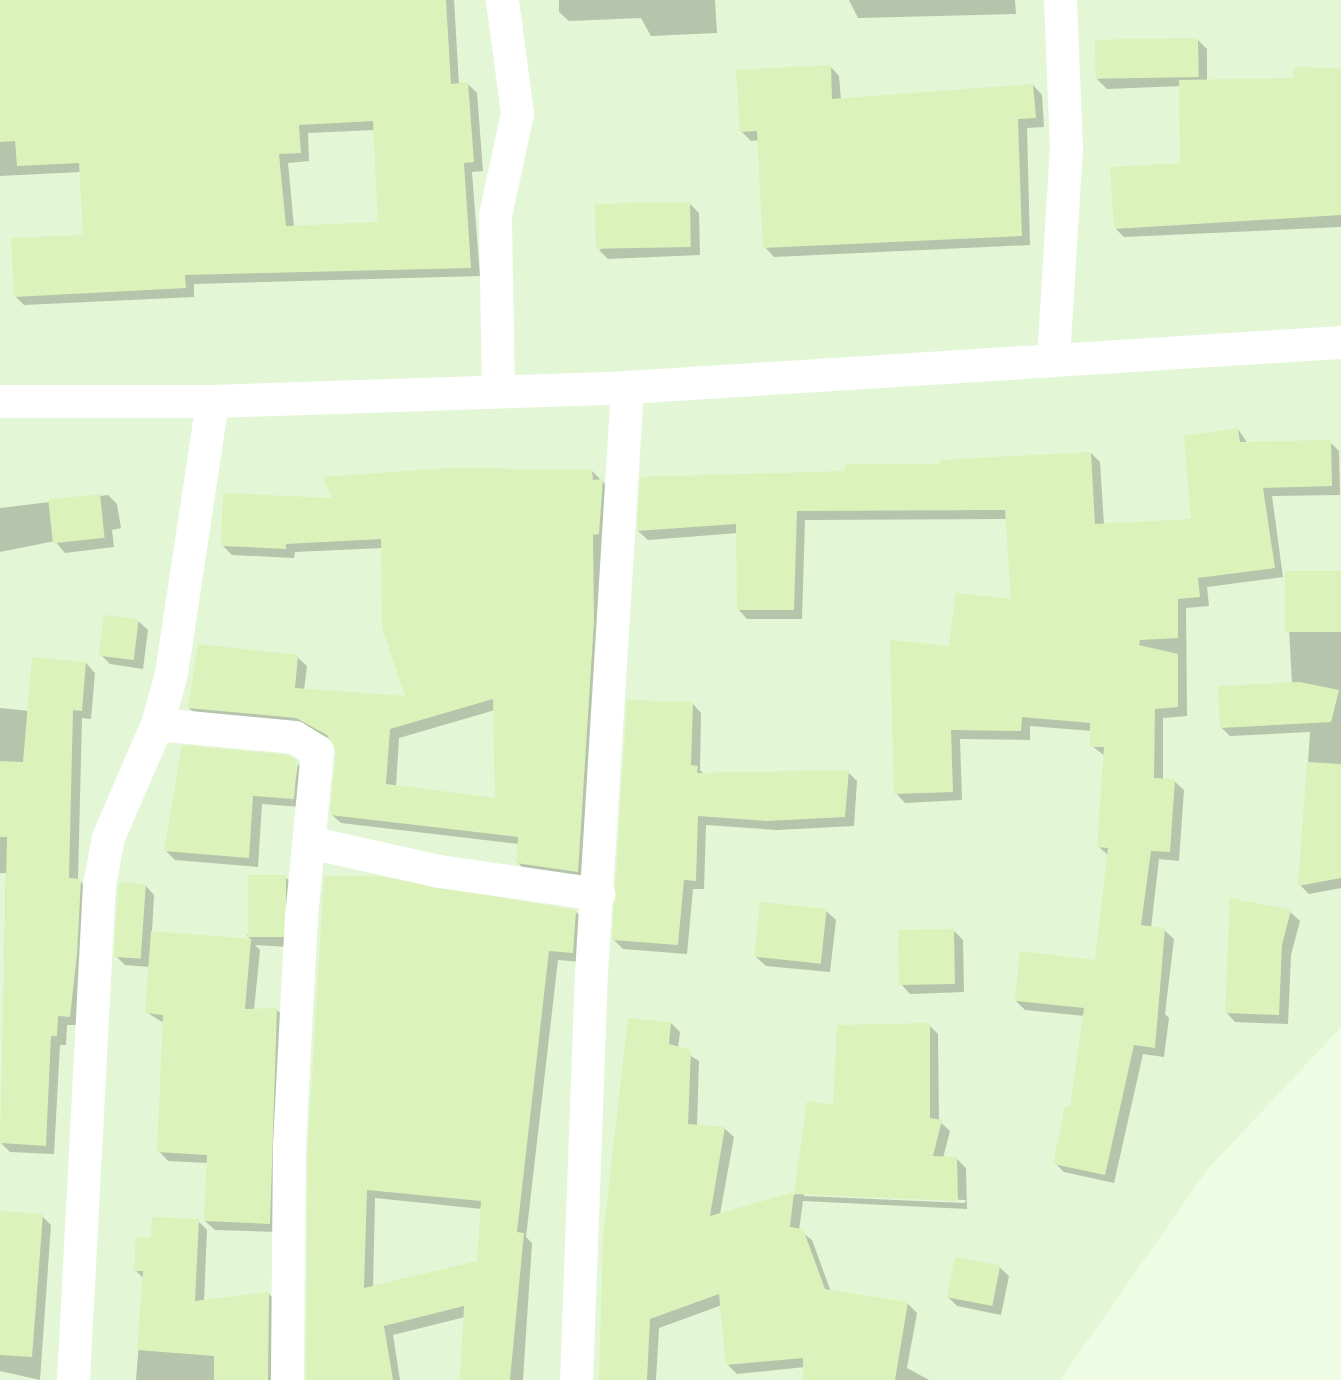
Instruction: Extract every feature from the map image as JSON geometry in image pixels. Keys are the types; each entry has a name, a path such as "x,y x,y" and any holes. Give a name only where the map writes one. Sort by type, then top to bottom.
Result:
{"street":[{"path":"498,391 495,215 517,113 502,0"},
{"path":"1053,359 1066,149 1060,0"},
{"path":"0,401 212,401 627,387 1341,342"},
{"path":"576,1380 598,894 627,387"},
{"path":"73,1380 99,885 108,837 157,724 181,623 212,401"},
{"path":"157,724 294,737 317,750 289,1143 287,1380"},
{"path":"309,842 439,871 598,894"}],"shaded area":[{"path":"0,0 1341,0 1341,1027 1207,1170 1060,1380 0,1380"}],"building":[{"path":"0,0 446,0 451,84 468,82 474,162 464,163 471,268 185,275 186,288 14,297 11,238 83,235 79,163 17,166 15,141 0,142","holes":["373,121 378,222 286,226 279,154 301,153 299,125"]},
{"path":"1198,38 1199,77 1096,79 1095,40"},
{"path":"831,65 832,99 1033,84 1036,118 1018,119 1022,236 763,248 757,131 740,132 736,70"},
{"path":"1294,67 1341,68 1341,215 1114,229 1110,167 1180,163 1179,80 1294,78"},
{"path":"690,202 691,247 596,249 595,204"},
{"path":"1238,428 1240,442 1331,440 1332,486 1263,488 1275,568 1198,578 1200,597 1178,599 1178,638 1140,640 1139,645 1178,654 1178,707 1155,709 1154,778 1175,779 1170,852 1151,851 1141,925 1165,928 1155,1048 1134,1045 1105,1175 1053,1164 1065,1106 1070,1107 1084,1008 1015,1001 1020,951 1095,960 1108,848 1097,847 1104,747 1090,747 1090,723 1022,717 1021,731 951,730 953,792 894,794 890,640 949,646 956,593 1011,599 1005,510 797,511 794,610 737,610 736,524 637,531 640,477 845,471 845,464 940,464 940,460 1091,452 1095,524 1191,519 1184,436"},
{"path":"448,468 592,470 593,480 603,479 599,534 593,535 594,621 578,872 516,863 518,837 330,815 336,752 327,735 296,718 188,708 198,644 298,655 295,688 405,696 382,627 381,539 286,544 286,549 221,546 223,493 332,498 323,477","holes":["493,699 495,798 386,784 390,729"]},
{"path":"100,494 105,538 53,543 48,499"},
{"path":"1285,571 1341,571 1341,632 1285,632"},
{"path":"104,615 139,619 134,660 99,656"},
{"path":"32,657 86,662 82,711 73,710 69,878 81,879 77,954 70,1017 58,1016 57,1036 51,1036 46,1146 0,1143 7,837 0,837 0,761 23,762"},
{"path":"1300,682 1339,690 1331,722 1220,728 1218,686"},
{"path":"627,700 693,702 691,765 698,766 697,773 849,770 845,817 767,821 698,816 696,881 684,880 678,945 612,940"},
{"path":"182,745 288,755 297,761 294,799 253,796 249,858 164,851"},
{"path":"1307,762 1341,764 1341,878 1298,886"},
{"path":"248,875 286,875 286,937 248,937"},
{"path":"324,876 377,876 576,910 573,953 549,951 517,1232 524,1233 510,1380 460,1380 464,1306 384,1326 393,1380 306,1380 308,1144","holes":["367,1190 481,1201 477,1261 364,1288"]},
{"path":"119,882 146,884 141,959 114,957"},
{"path":"1230,898 1291,910 1282,945 1279,1015 1225,1013"},
{"path":"760,902 827,909 821,964 754,957"},
{"path":"954,929 955,984 899,985 898,930"},
{"path":"151,931 251,939 245,1009 277,1008 270,1224 204,1221 207,1155 157,1152 163,1015 145,1013"},
{"path":"628,1018 671,1022 669,1044 691,1050 688,1124 725,1127 710,1216 794,1192 790,1227 803,1229 825,1289 908,1302 895,1380 803,1380 803,1358 726,1365 719,1294 650,1319 647,1380 599,1380 603,1237"},
{"path":"930,1023 930,1118 942,1120 933,1156 957,1157 958,1201 794,1194 807,1101 833,1105 837,1025"},
{"path":"0,1211 43,1214 32,1357 0,1355"},
{"path":"152,1217 199,1219 195,1301 269,1292 268,1380 214,1380 214,1356 137,1350 143,1271 134,1271 136,1237 151,1238"},
{"path":"955,1257 1000,1266 992,1306 947,1297"}]}
